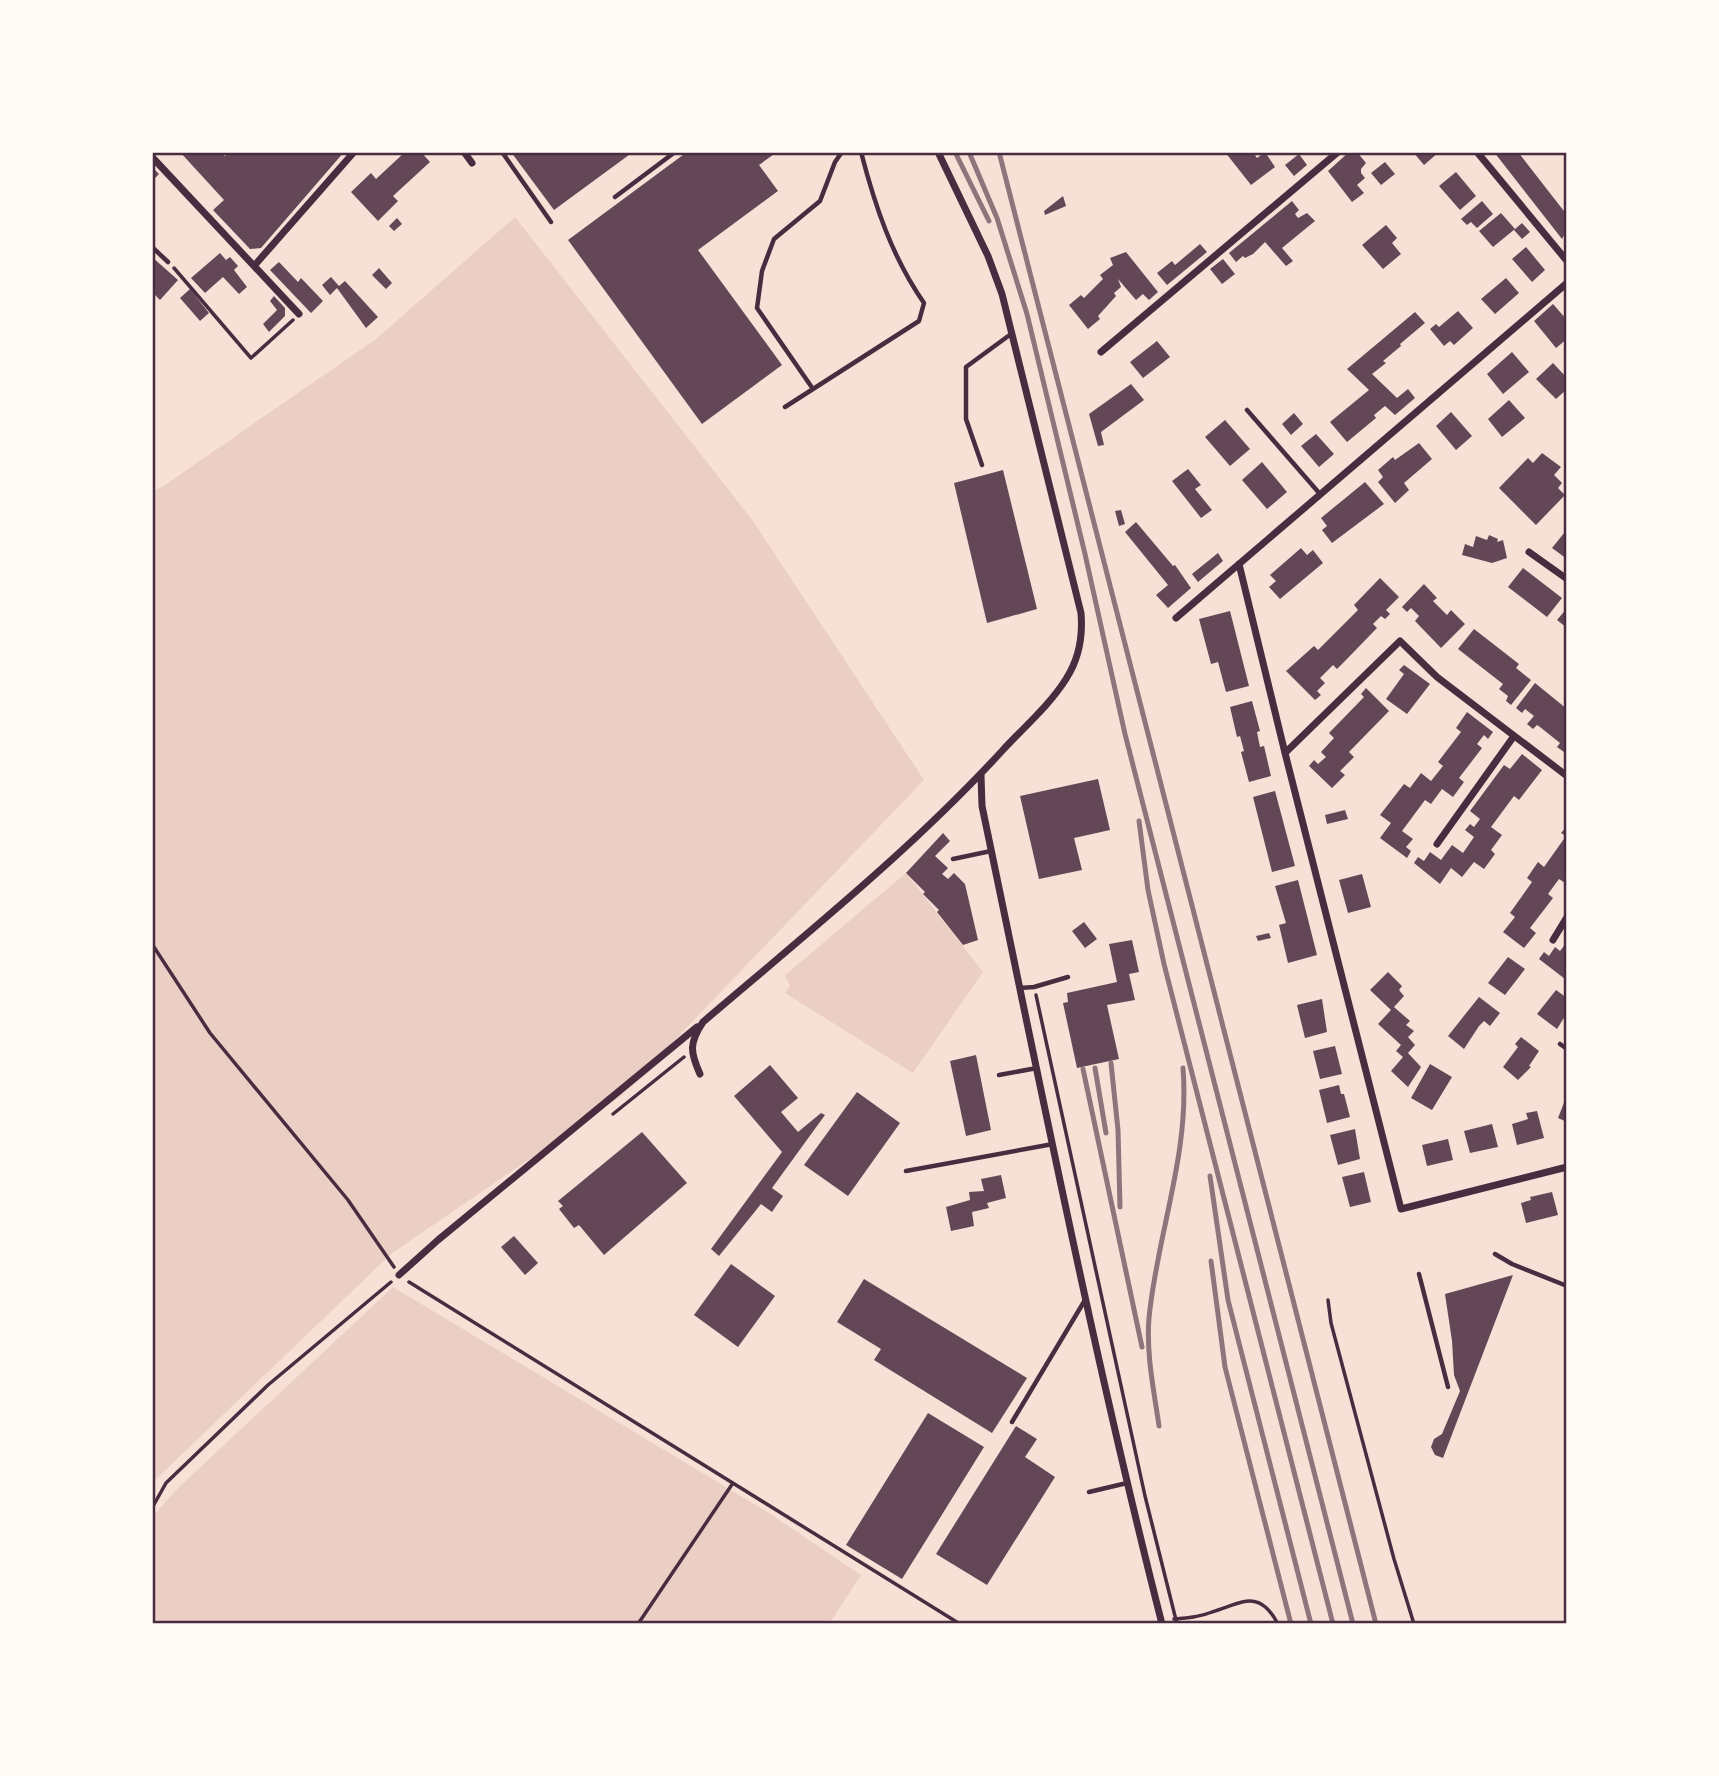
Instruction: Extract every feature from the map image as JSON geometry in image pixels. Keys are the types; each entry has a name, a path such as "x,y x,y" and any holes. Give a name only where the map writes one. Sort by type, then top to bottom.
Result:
{"street":[{"path":"254,266 354,152"},
{"path":"464,152 472,163"},
{"path":"399,1275 703,1022 904,849 981,775 1066,679 1077,654 1082,628 1081,613 995,274 939,152"},
{"path":"1101,352 1338,152"},
{"path":"1477,152 1567,261"},
{"path":"152,157 299,314"},
{"path":"1176,618 1567,283"},
{"path":"1529,552 1567,579"},
{"path":"1239,564 1284,753 1401,1209 1567,1167"},
{"path":"1284,753 1400,641 1437,677 1567,776"},
{"path":"1437,844 1514,736"},
{"path":"981,775 982,806 1086,1299 1127,1483 1162,1622"},
{"path":"1553,940 1567,917"},
{"path":"700,1074 691,1047 693,1036 703,1022"}],"lane":[{"path":"502,152 551,222"},
{"path":"615,197 675,152"},
{"path":"813,389 757,308 762,271 774,239 820,201 835,162 842,152"},
{"path":"785,407 919,321 924,303 906,277 884,231 860,152"},
{"path":"152,247 168,262"},
{"path":"982,465 966,419 966,367 1012,334"},
{"path":"1247,410 1320,495"},
{"path":"953,859 991,850"},
{"path":"1020,988 1034,987 1068,977"},
{"path":"1560,1044 1567,1049"},
{"path":"999,1075 1037,1068"},
{"path":"906,1171 1054,1144"},
{"path":"1495,1254 1512,1264 1567,1286"},
{"path":"1419,1274 1448,1387"},
{"path":"1012,1422 1086,1299"},
{"path":"1090,1492 1127,1483"}],"path":[{"path":"168,262 251,358 299,314"},
{"path":"152,944 210,1033 348,1200 399,1275 960,1624"},
{"path":"1034,987 1145,1496 1177,1622"},
{"path":"152,1508 166,1483 268,1385 399,1275"},
{"path":"1328,1300 1331,1323 1367,1460 1414,1624"},
{"path":"638,1624 733,1483"},
{"path":"1162,1622 1177,1622 1241,1601 1252,1600 1272,1613 1278,1624"}],"shaded area":[{"path":"515,217 753,521 924,780 621,1096 391,1254 152,1483 152,491 162,487 376,339"},
{"path":"906,873 983,972 913,1073 785,993 790,986 785,975"},
{"path":"393,1287 769,1513 861,1575 829,1624 152,1624 152,1517 178,1488"}],"building":[{"path":"180,152 220,152 225,156 228,152 344,152 261,248 250,249 213,210 224,200"},
{"path":"405,152 421,152 430,162 393,196 398,201 378,221 351,192 371,173 376,179"},
{"path":"511,152 633,152 554,210"},
{"path":"687,152 777,152 759,165 778,191 698,250 782,365 702,424 568,240"},
{"path":"1225,152 1253,152 1257,158 1265,152 1275,167 1251,185"},
{"path":"1349,152 1357,152 1366,163 1361,169 1365,178 1357,185 1364,193 1352,202 1328,171"},
{"path":"1413,152 1439,152 1424,165"},
{"path":"1494,152 1518,152 1567,215 1567,230 1562,239"},
{"path":"1299,154 1307,165 1294,176 1285,165"},
{"path":"1385,162 1395,174 1381,185 1371,173"},
{"path":"152,167 159,174 152,181"},
{"path":"1456,172 1476,196 1460,210 1439,186"},
{"path":"1063,196 1066,206 1045,215 1044,211"},
{"path":"1292,201 1299,210 1295,214 1298,218 1307,213 1315,221 1282,248 1293,261 1286,266 1265,242 1253,254 1245,258 1243,256 1236,262 1229,253"},
{"path":"1482,201 1493,214 1477,228 1471,222 1467,225 1461,219"},
{"path":"1501,213 1515,229 1493,247 1479,231"},
{"path":"397,218 402,224 394,231 389,226"},
{"path":"1522,223 1530,232 1522,239 1514,230"},
{"path":"1386,225 1397,238 1392,243 1401,254 1383,269 1362,245"},
{"path":"1200,244 1207,252 1167,285 1157,273 1172,261 1175,265"},
{"path":"1526,247 1545,270 1532,282 1512,259"},
{"path":"1126,252 1158,292 1149,300 1143,294 1136,300 1118,279 1121,287 1114,293 1116,296 1098,316 1100,319 1088,329 1069,305 1081,295 1084,298 1103,279 1100,275 1113,265 1110,258"},
{"path":"220,253 226,260 230,257 238,266 234,270 247,287 239,294 223,277 205,293 191,278"},
{"path":"152,257 178,280 160,300 152,292"},
{"path":"1223,259 1235,274 1222,284 1210,269"},
{"path":"279,262 298,282 301,278 323,301 311,313 270,270"},
{"path":"379,268 392,283 386,289 372,275"},
{"path":"331,277 339,286 345,281 378,317 366,328 337,288 330,295 322,285"},
{"path":"1506,278 1519,293 1495,314 1481,299"},
{"path":"190,289 209,313 200,321 180,298"},
{"path":"274,296 285,308 285,316 269,332 263,324 277,310 270,301"},
{"path":"1553,304 1567,320 1567,339 1556,348 1534,321"},
{"path":"1458,311 1473,328 1454,345 1450,341 1444,346 1430,329 1436,324 1439,327"},
{"path":"1415,312 1425,323 1400,344 1401,346 1383,361 1386,363 1372,374 1397,398 1408,389 1415,398 1395,415 1385,406 1374,415 1376,418 1347,442 1330,422 1369,390 1347,369"},
{"path":"1157,341 1170,357 1143,378 1130,362"},
{"path":"1512,352 1529,372 1503,394 1487,374"},
{"path":"1553,363 1567,378 1567,389 1556,399 1536,379"},
{"path":"1131,384 1144,400 1101,432 1104,445 1098,446 1089,414"},
{"path":"1509,400 1525,418 1502,437 1488,419"},
{"path":"1451,412 1472,436 1456,450 1436,426"},
{"path":"1294,413 1303,424 1291,435 1282,424"},
{"path":"1225,420 1250,449 1230,466 1205,437"},
{"path":"1316,434 1334,454 1319,467 1301,446"},
{"path":"1419,443 1432,459 1404,483 1409,490 1395,503 1378,482 1383,477 1378,470 1393,457 1395,460"},
{"path":"1542,453 1561,467 1554,475 1562,483 1558,488 1565,495 1536,525 1499,488 1528,458 1533,463"},
{"path":"1262,462 1287,492 1267,509 1242,480"},
{"path":"1188,469 1201,485 1195,489 1212,510 1201,518 1172,481"},
{"path":"1003,470 1037,609 987,623 954,483"},
{"path":"1365,482 1384,504 1332,543 1322,530 1327,526 1321,518"},
{"path":"1121,510 1125,524 1119,526 1115,511"},
{"path":"1136,522 1173,566 1175,565 1191,588 1168,608 1156,595 1168,585 1125,532"},
{"path":"1564,533 1567,535 1567,559 1552,548"},
{"path":"1489,535 1498,539 1497,542 1503,540 1507,558 1492,563 1462,555 1465,544 1473,547 1476,536 1487,540"},
{"path":"1301,548 1307,555 1313,550 1323,563 1280,599 1269,587 1276,581 1270,575"},
{"path":"1218,553 1223,561 1198,582 1192,574"},
{"path":"1523,568 1562,598 1547,617 1508,587"},
{"path":"1380,578 1399,597 1386,610 1390,614 1385,619 1381,616 1373,624 1377,628 1337,669 1333,665 1320,678 1325,683 1317,691 1321,695 1315,700 1286,671 1314,646 1318,650 1358,610 1354,605"},
{"path":"1424,584 1437,598 1433,601 1447,615 1451,610 1465,624 1441,648 1415,621 1419,616 1411,608 1407,612 1402,607"},
{"path":"1567,608 1567,628 1557,620"},
{"path":"1230,611 1249,686 1226,692 1218,662 1211,664 1199,619"},
{"path":"1474,629 1519,664 1516,668 1531,680 1511,705 1506,701 1508,696 1499,689 1503,684 1458,649"},
{"path":"1404,665 1430,684 1407,714 1386,699 1404,674 1399,670"},
{"path":"1535,683 1567,709 1567,748 1564,752 1557,747 1560,743 1540,727 1537,725 1533,729 1527,724 1534,716 1525,709 1522,713 1516,708"},
{"path":"1366,688 1389,711 1349,752 1354,757 1340,771 1345,775 1332,788 1309,766 1314,760 1318,764 1326,757 1321,752 1334,738 1329,733 1364,697 1361,694"},
{"path":"1252,701 1260,731 1257,732 1260,747 1264,746 1271,776 1249,782 1241,752 1244,751 1240,736 1237,737 1230,707"},
{"path":"1467,712 1493,732 1488,739 1484,735 1477,744 1482,748 1459,778 1464,782 1453,797 1442,789 1431,804 1425,800 1402,831 1413,839 1406,847 1411,851 1407,858 1380,838 1391,823 1380,815 1404,784 1410,788 1421,773 1431,781 1443,766 1438,762 1461,732 1456,728"},
{"path":"1522,754 1542,770 1519,800 1514,796 1491,827 1502,835 1491,850 1495,854 1484,869 1474,862 1462,877 1451,868 1440,884 1414,863 1418,857 1424,861 1430,852 1441,860 1452,845 1463,853 1474,837 1465,830 1470,824 1474,827 1480,819 1470,811 1504,765 1510,769"},
{"path":"1098,779 1110,830 1074,838 1082,870 1039,879 1020,796"},
{"path":"1275,791 1295,866 1272,872 1253,797"},
{"path":"1345,810 1348,819 1327,824 1325,815"},
{"path":"1567,826 1567,881 1565,883 1559,879 1548,894 1553,898 1530,928 1536,933 1524,948 1503,932 1515,917 1510,913 1532,882 1527,878 1538,862 1544,867 1566,836 1561,833"},
{"path":"943,833 950,841 935,856 948,868 942,874 948,879 954,873 965,884 978,940 963,945 937,912 939,910 923,894 925,892 906,873"},
{"path":"1362,874 1371,907 1348,913 1339,880"},
{"path":"1298,880 1317,955 1288,963 1279,925 1286,923 1275,886"},
{"path":"1084,922 1097,939 1085,948 1072,931"},
{"path":"1269,933 1271,938 1258,941 1256,936"},
{"path":"1132,940 1139,972 1129,974 1135,1000 1107,1005 1119,1059 1077,1068 1063,1003 1068,1002 1067,993 1117,982 1109,944"},
{"path":"1567,942 1565,979 1539,959 1544,952 1549,956 1555,947 1560,951"},
{"path":"1508,957 1525,969 1505,995 1488,983"},
{"path":"1388,972 1402,986 1399,990 1404,996 1394,1007 1410,1021 1406,1025 1414,1031 1408,1037 1415,1045 1408,1053 1421,1067 1408,1087 1391,1071 1403,1057 1396,1051 1401,1045 1378,1024 1391,1010 1370,990"},
{"path":"1556,990 1567,998 1567,1013 1557,1029 1537,1014"},
{"path":"1479,997 1500,1013 1490,1026 1484,1021 1479,1026 1464,1049 1448,1036"},
{"path":"1322,999 1327,1032 1305,1038 1297,1005"},
{"path":"1521,1037 1539,1051 1529,1066 1531,1067 1518,1080 1503,1067 1518,1047 1515,1044"},
{"path":"1335,1046 1342,1074 1320,1079 1313,1051"},
{"path":"976,1055 991,1130 966,1136 950,1061"},
{"path":"1430,1064 1452,1077 1432,1110 1411,1098"},
{"path":"770,1065 798,1098 781,1112 798,1132 821,1113 825,1115 772,1188 783,1196 772,1212 761,1204 719,1256 711,1249 782,1152 734,1096"},
{"path":"1339,1085 1350,1117 1327,1123 1319,1090"},
{"path":"857,1092 900,1123 848,1196 804,1165"},
{"path":"1567,1100 1567,1122 1558,1118"},
{"path":"1537,1111 1544,1138 1517,1145 1512,1124 1528,1119 1526,1113"},
{"path":"1492,1124 1498,1147 1470,1153 1464,1131"},
{"path":"1355,1129 1360,1159 1338,1165 1330,1135"},
{"path":"642,1132 687,1183 604,1255 579,1225 574,1228 559,1209 563,1206 558,1201"},
{"path":"1448,1139 1453,1160 1427,1166 1422,1145"},
{"path":"1364,1172 1371,1202 1350,1207 1342,1177"},
{"path":"1001,1175 1006,1198 987,1203 989,1208 972,1212 974,1226 951,1231 946,1207 970,1200 969,1192 984,1191 981,1179"},
{"path":"1552,1192 1558,1215 1526,1223 1521,1203 1531,1200 1530,1197"},
{"path":"514,1236 538,1263 525,1275 501,1247"},
{"path":"731,1264 775,1296 738,1347 694,1315"},
{"path":"1513,1275 1443,1458 1435,1455 1431,1447 1434,1439 1442,1434 1460,1391 1454,1375 1445,1294"},
{"path":"864,1279 1027,1378 992,1433 874,1360 881,1349 837,1322"},
{"path":"928,1413 984,1447 902,1579 846,1545"},
{"path":"1016,1426 1037,1439 1025,1457 1055,1477 987,1585 936,1554"}],"railway":[{"path":"955,152 989,221"},
{"path":"969,152 997,218 1027,314 1125,734 1353,1624"},
{"path":"999,152 1376,1624"},
{"path":"1139,821 1148,890 1164,964 1333,1624"},
{"path":"1111,1063 1118,1130 1120,1207"},
{"path":"1095,1068 1106,1133"},
{"path":"1159,1426 1148,1332 1153,1287 1182,1132 1183,1068"},
{"path":"1083,1069 1142,1347"},
{"path":"1210,1176 1228,1300 1311,1624"},
{"path":"1211,1261 1225,1367 1291,1624"}]}
